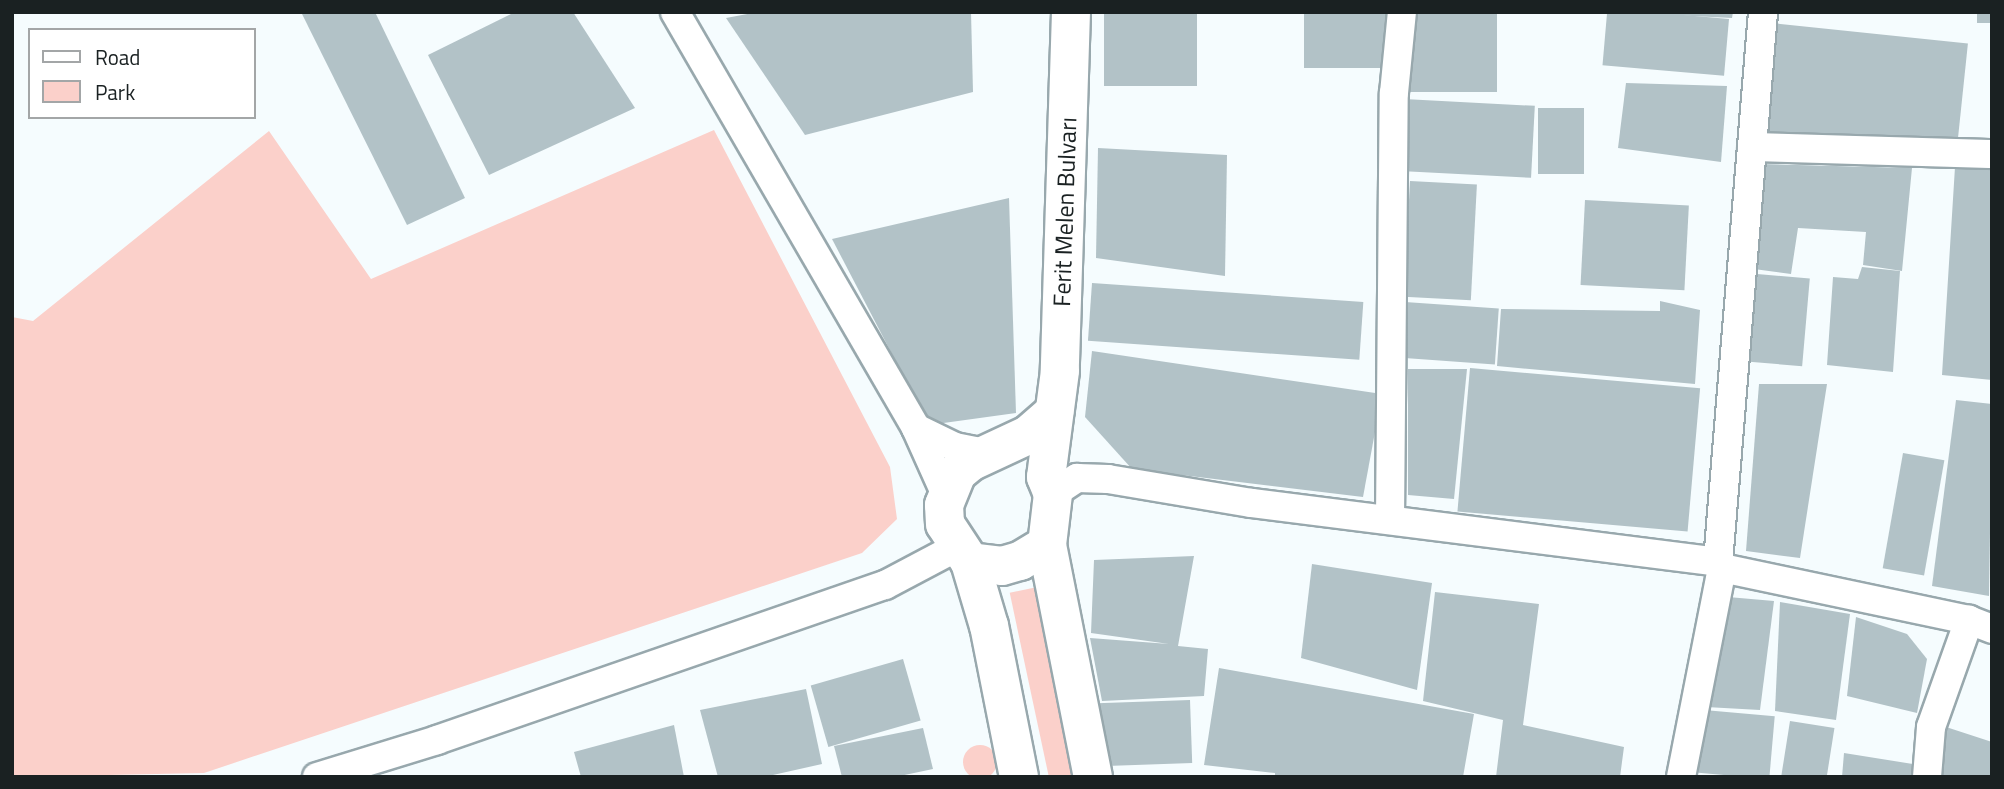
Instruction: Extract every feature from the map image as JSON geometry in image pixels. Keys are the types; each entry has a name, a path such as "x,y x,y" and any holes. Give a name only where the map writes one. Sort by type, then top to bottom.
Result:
{"main road":[{"name":"Ferit Melen Bulvarı","path":"1071,12 1060,371 1054,412 1047,545 1093,777"},
{"path":"1019,777 989,626 963,554 945,524 946,495 957,473 1028,435 1054,412"},
{"path":"990,454 1020,458 1049,486"},
{"path":"963,554 1002,566 1020,561 1047,545"}],"street":[{"path":"675,12 916,428 946,495"},
{"path":"1390,520 1394,93 1402,12"},
{"path":"1681,777 1720,565 1763,12"},
{"path":"1752,147 1992,154"},
{"path":"916,428 955,447 990,454"},
{"path":"1049,486 1077,478 1108,479 1252,503 1720,565 1980,625 1931,727 1927,777"},
{"path":"317,777 437,740 885,585 963,554"}],"green space":[{"path":"714,130 890,467 897,519 862,553 204,773 12,777 12,317 33,321 269,131 371,279"},
{"path":"1042,586 1083,777 1049,777 1010,593"},
{"path":"980,745 992,750 997,762 992,774 980,779 968,774 963,762 968,750"}],"building":[{"path":"301,12 375,12 465,198 407,225"},
{"path":"515,12 573,12 635,108 489,175 428,55"},
{"path":"758,12 971,12 973,92 805,135 726,18"},
{"path":"1104,12 1197,12 1197,86 1104,86"},
{"path":"1304,12 1398,12 1398,68 1304,68"},
{"path":"1410,12 1497,12 1497,92 1410,92"},
{"path":"1607,12 1649,12 1729,19 1724,76 1602,65"},
{"path":"1612,12 1733,12 1732,18"},
{"path":"1977,12 1992,12 1992,23 1977,23"},
{"path":"1772,23 1968,44 1956,154 1760,133"},
{"path":"1626,83 1727,86 1721,162 1618,148"},
{"path":"1404,99 1535,106 1531,178 1400,171"},
{"path":"1538,108 1584,108 1584,174 1538,174"},
{"path":"1098,148 1227,155 1225,276 1096,258"},
{"path":"1759,164 1912,168 1902,271 1863,265 1866,232 1798,228 1791,274 1754,269"},
{"path":"1955,167 1992,168 1992,380 1942,375"},
{"path":"1410,181 1477,185 1471,300 1404,297"},
{"path":"1009,198 1016,413 929,425 832,239"},
{"path":"1585,200 1689,205 1684,290 1581,285"},
{"path":"1862,267 1900,271 1893,372 1827,365 1833,277 1858,279"},
{"path":"1757,274 1810,279 1802,366 1749,362"},
{"path":"1092,283 1363,302 1359,360 1088,341"},
{"path":"1660,301 1700,310 1695,384 1497,366 1501,309 1660,311"},
{"path":"1405,302 1499,309 1495,364 1401,358"},
{"path":"1092,351 1382,394 1363,497 1132,469 1085,417"},
{"path":"1470,368 1700,388 1688,532 1457,511"},
{"path":"1408,369 1467,369 1454,499 1408,495"},
{"path":"1759,384 1827,384 1800,558 1746,551"},
{"path":"1956,400 1992,404 1989,596 1932,586"},
{"path":"1903,453 1944,460 1924,576 1883,568"},
{"path":"1194,556 1178,646 1208,649 1204,696 1102,701 1090,638 1169,644 1091,633 1094,560"},
{"path":"1312,564 1432,583 1417,690 1301,658"},
{"path":"1435,592 1539,604 1523,725 1624,747 1620,777 1496,777 1503,720 1423,701"},
{"path":"1728,597 1774,601 1760,710 1706,707"},
{"path":"1780,602 1850,614 1836,720 1775,711"},
{"path":"1856,617 1907,634 1927,659 1917,713 1847,696"},
{"path":"903,659 921,721 828,747 811,685"},
{"path":"1219,668 1474,714 1463,777 1275,777 1275,773 1204,765"},
{"path":"806,689 822,764 764,777 718,777 700,710"},
{"path":"1190,700 1192,763 1099,766 1097,703"},
{"path":"1704,710 1775,716 1769,777 1699,773"},
{"path":"1790,721 1834,728 1827,777 1781,777"},
{"path":"674,725 684,777 581,777 574,752"},
{"path":"1943,726 1992,742 1992,777 1931,777"},
{"path":"923,728 933,769 895,777 842,777 834,746"},
{"path":"1844,753 1919,765 1917,777 1842,777"}]}
